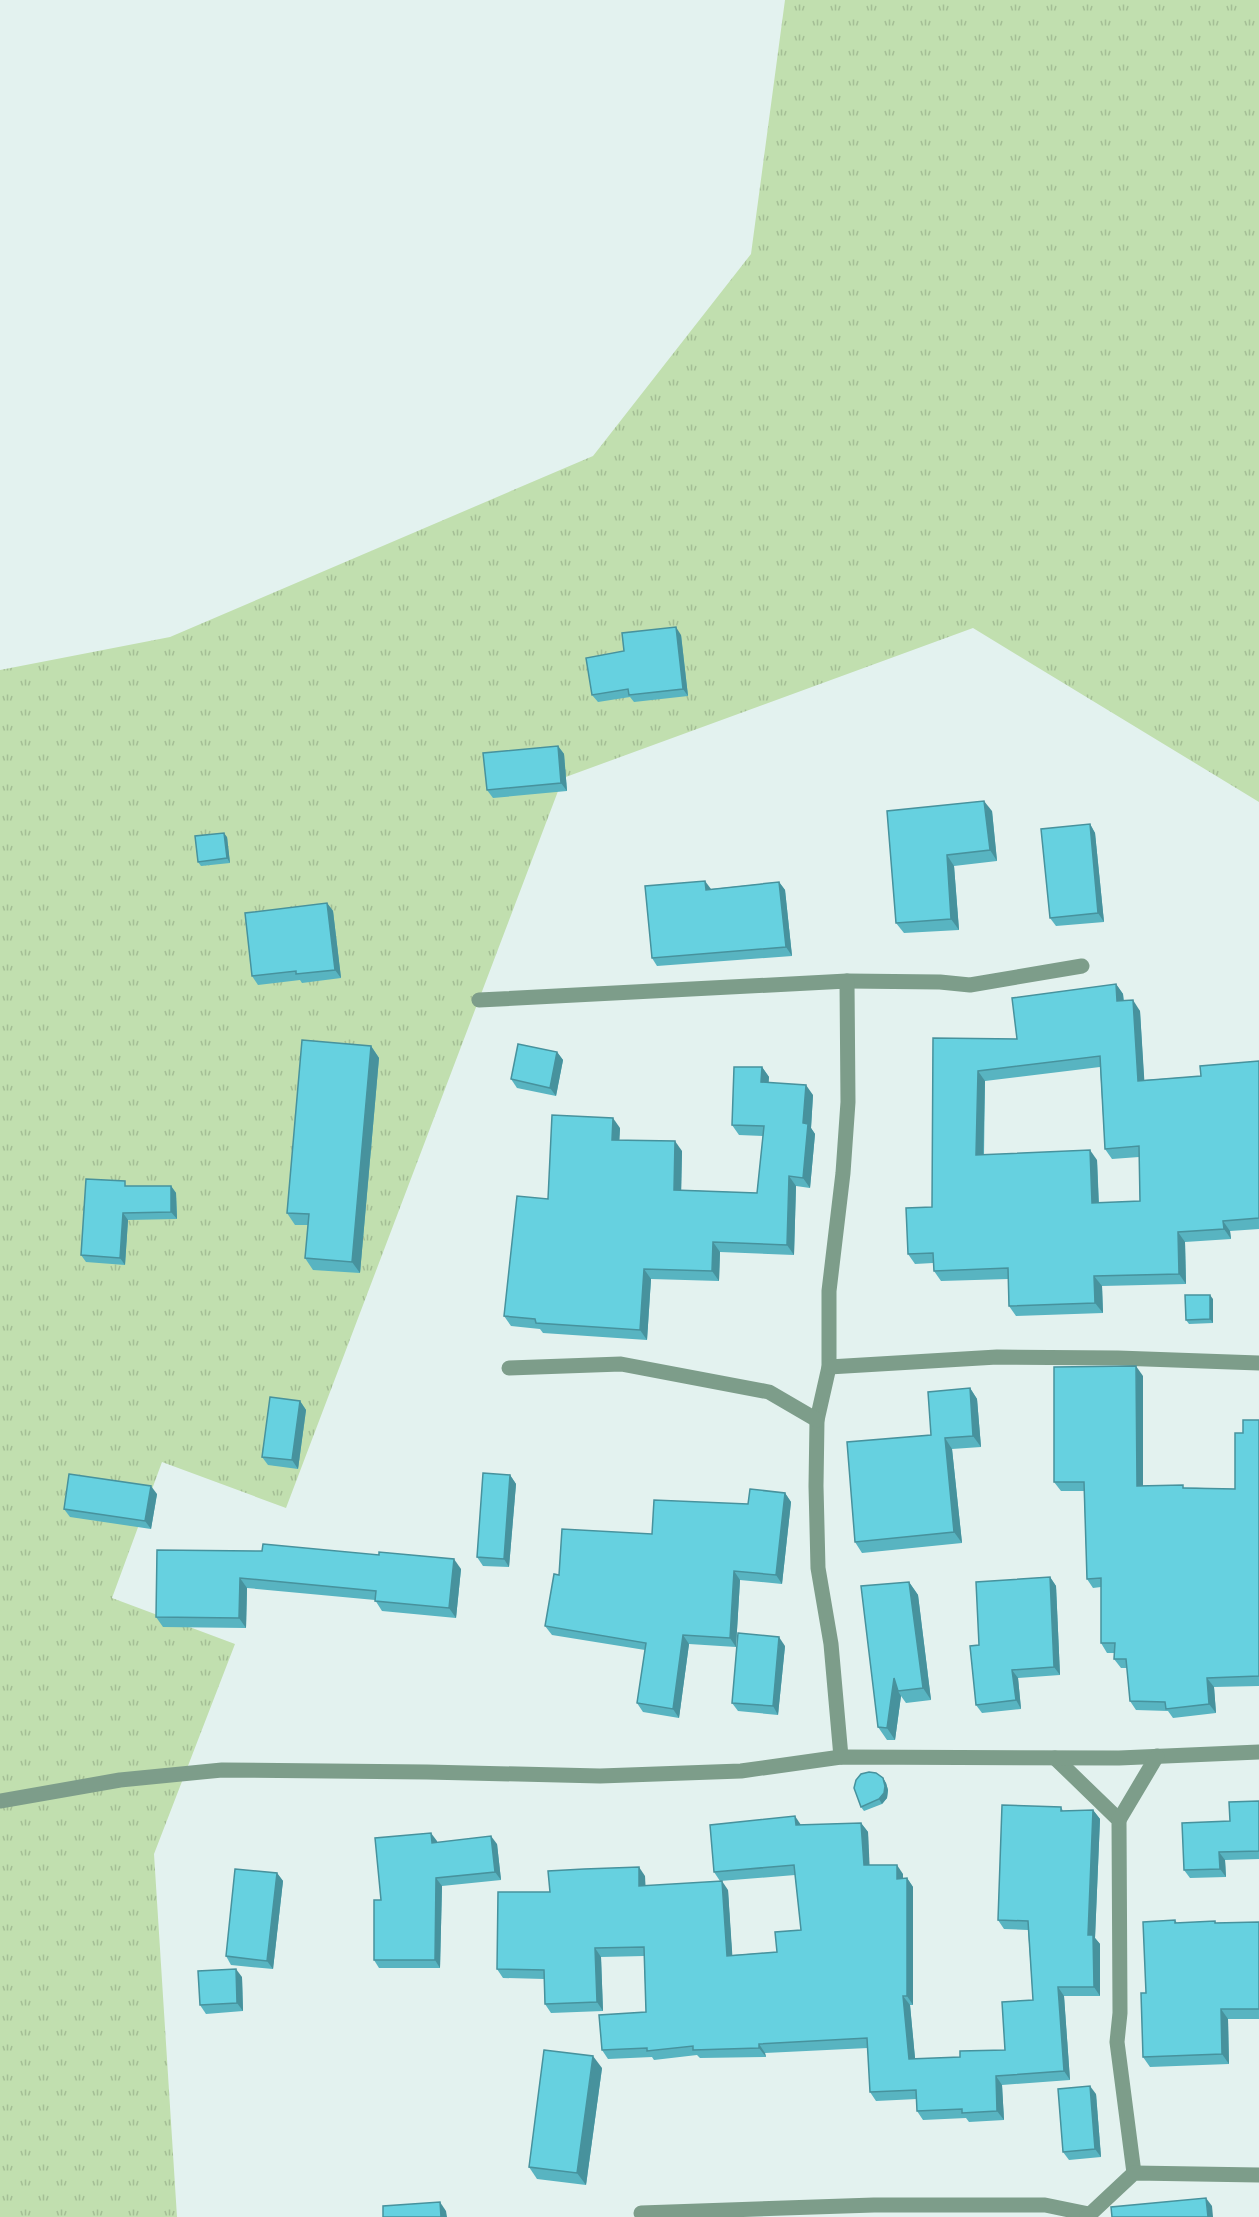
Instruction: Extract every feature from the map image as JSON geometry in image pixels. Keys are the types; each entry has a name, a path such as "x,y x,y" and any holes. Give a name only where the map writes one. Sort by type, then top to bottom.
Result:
{"street":[{"path":"479,1000 847,981 940,982 970,986 1082,966"},
{"path":"841,1757 831,1644 818,1568 816,1486 817,1420 830,1367 829,1291 843,1173 848,1102 847,981"},
{"path":"830,1367 997,1358 1118,1358 1259,1363"},
{"path":"509,1368 621,1364 769,1392 817,1420"},
{"path":"0,1801 120,1780 222,1770 600,1776 741,1771 841,1757 1055,1758 1259,1752"},
{"path":"1134,2173 1117,2042 1120,2013 1119,1820 1157,1756"},
{"path":"1055,1758 1119,1820"},
{"path":"641,2213 874,2205 1046,2205 1088,2216 1134,2173 1259,2175"}],"green space":[{"path":"785,0 1259,0 1259,802 973,628 563,778 286,1508 162,1462 112,1598 235,1644 154,1854 177,2217 0,2217 0,670 170,637 593,456 751,254"}],"building":[{"path":"676,627 683,689 629,695 628,689 592,695 586,658 624,651 622,633"},
{"path":"558,746 561,783 487,790 483,753"},
{"path":"984,801 990,850 947,855 951,919 896,923 887,811"},
{"path":"1090,824 1098,913 1050,918 1041,829"},
{"path":"224,833 227,858 198,862 195,836"},
{"path":"705,881 706,890 779,882 786,947 652,958 645,886"},
{"path":"327,903 335,970 296,974 296,971 252,976 245,913"},
{"path":"1116,984 1117,1001 1133,1000 1138,1081 1201,1076 1200,1066 1259,1061 1259,1218 1223,1221 1224,1229 1178,1232 1179,1274 1094,1276 1095,1303 1009,1306 1008,1268 934,1271 933,1253 908,1254 906,1208 932,1207 933,1038 1017,1039 1012,998","holes":["1100,1056 1105,1149 1139,1146 1140,1201 1092,1203 1090,1150 976,1155 978,1071"]},
{"path":"302,1040 371,1046 352,1262 305,1258 309,1214 287,1213"},
{"path":"518,1044 557,1052 550,1088 511,1079"},
{"path":"734,1067 762,1067 761,1082 806,1085 803,1123 808,1124 803,1178 789,1176 787,1245 713,1242 712,1271 644,1269 640,1330 536,1323 535,1319 504,1316 517,1196 548,1199 552,1115 613,1118 612,1140 675,1141 674,1190 757,1193 764,1126 732,1125"},
{"path":"86,1179 125,1181 125,1186 171,1186 171,1212 123,1213 120,1258 81,1255"},
{"path":"1185,1295 1210,1295 1210,1319 1186,1320"},
{"path":"1136,1366 1137,1486 1183,1485 1183,1488 1235,1489 1235,1433 1243,1433 1243,1420 1259,1420 1259,1676 1207,1678 1209,1704 1166,1709 1165,1702 1130,1701 1126,1659 1114,1659 1115,1643 1101,1643 1101,1578 1087,1579 1084,1482 1054,1482 1054,1367"},
{"path":"970,1388 973,1436 945,1438 954,1532 855,1542 847,1442 931,1435 928,1392"},
{"path":"270,1397 300,1401 292,1460 262,1457"},
{"path":"483,1473 510,1475 504,1559 477,1557"},
{"path":"69,1474 151,1486 145,1521 64,1509"},
{"path":"750,1489 785,1493 776,1575 734,1571 730,1638 683,1635 673,1709 637,1703 646,1643 545,1626 554,1574 559,1575 562,1529 652,1534 654,1500 748,1504"},
{"path":"263,1544 379,1555 379,1552 454,1559 449,1608 375,1601 376,1591 240,1578 239,1618 156,1617 157,1550 262,1551"},
{"path":"1050,1577 1054,1667 1012,1670 1016,1700 976,1705 970,1646 979,1645 976,1582"},
{"path":"909,1582 923,1688 898,1691 894,1678 887,1728 878,1727 861,1586"},
{"path":"738,1633 779,1637 773,1706 732,1703"},
{"path":"876,1773 883,1778 884,1793 879,1799 861,1807 854,1788 861,1774"},
{"path":"1259,1801 1259,1851 1219,1852 1220,1869 1184,1870 1182,1823 1230,1821 1229,1802"},
{"path":"1002,1805 1061,1807 1061,1811 1093,1810 1088,1935 1093,1935 1094,1987 1058,1987 1064,2071 996,2076 997,2111 962,2113 962,2109 917,2111 916,2090 870,2092 867,2038 759,2044 759,2048 693,2050 693,2046 647,2051 647,2048 602,2050 599,2015 646,2012 644,1947 595,1948 597,2002 545,2004 544,1970 497,1969 498,1892 550,1892 548,1871 639,1867 639,1886 722,1881 727,1956 777,1952 775,1932 801,1930 794,1865 714,1872 710,1825 795,1816 796,1825 861,1823 864,1865 897,1865 897,1879 907,1878 907,1996 903,1996 909,2059 960,2057 960,2051 1005,2050 1002,2002 1033,2000 1028,1921 998,1920"},
{"path":"431,1833 432,1843 491,1836 495,1872 436,1878 435,1960 374,1960 374,1900 381,1900 375,1838"},
{"path":"235,1869 277,1873 267,1961 226,1956"},
{"path":"1175,1920 1175,1923 1259,1922 1259,2009 1221,2009 1222,2054 1143,2057 1141,1993 1146,1993 1143,1922"},
{"path":"236,1969 237,2003 200,2005 198,1971"},
{"path":"544,2050 593,2056 577,2173 529,2167"},
{"path":"1090,2086 1095,2149 1063,2152 1058,2089"},
{"path":"1206,2198 1208,2217 1112,2217 1111,2207"},
{"path":"440,2202 441,2217 383,2217 383,2206"}]}
